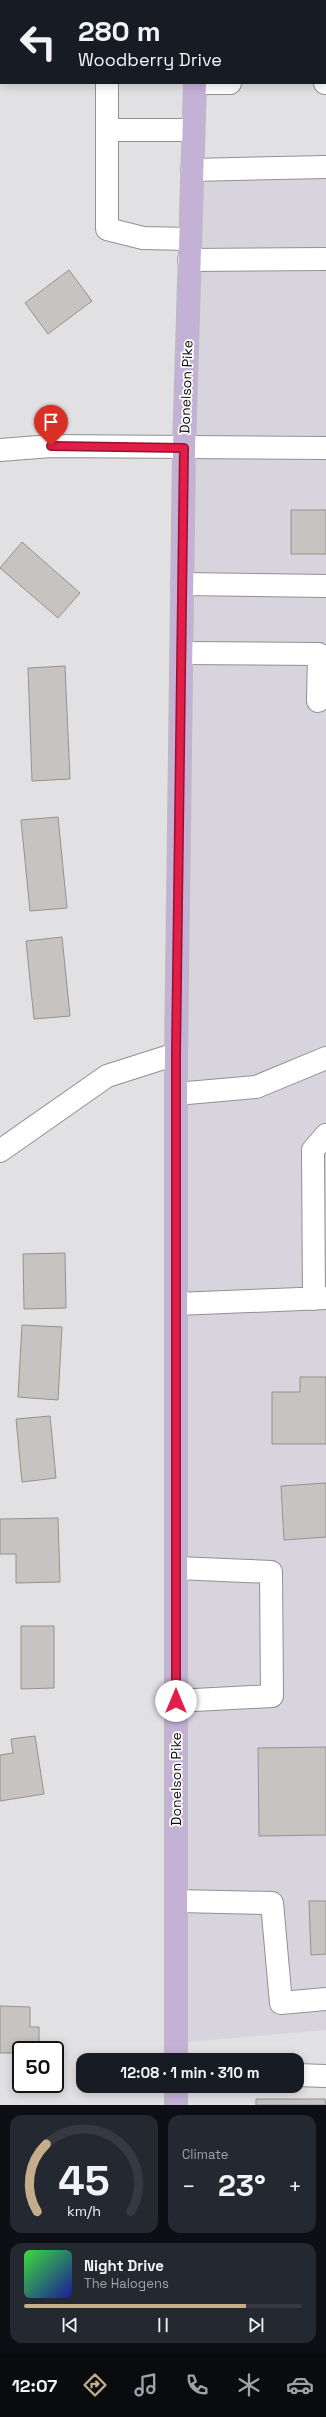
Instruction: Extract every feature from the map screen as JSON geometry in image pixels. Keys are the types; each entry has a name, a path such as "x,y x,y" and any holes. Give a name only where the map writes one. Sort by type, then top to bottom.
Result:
{"main road":[{"name":"Donelson Pike","path":"176,2053 176,1054 184,448 195,84"},
{"path":"176,2093 176,2105"}],"street":[{"path":"107,84 107,229 190,249 326,259"},
{"path":"107,130 194,130"},
{"path":"192,170 326,167"},
{"path":"0,450 51,446 326,448"},
{"path":"182,584 326,586"},
{"path":"182,652 319,654 318,701"},
{"path":"0,1150 107,1076 176,1054"},
{"path":"176,1094 256,1087 326,1058"},
{"path":"176,1304 320,1299 313,1150 326,1135"},
{"path":"176,1568 271,1572 272,1696 176,1701"},
{"path":"176,1902 272,1902 281,2003 326,1999"},
{"path":"304,2075 326,2076"}],"shaded area":[{"path":"326,165 326,2030 176,2043 192,170"}],"building":[{"path":"69,270 92,301 48,334 25,303"},
{"path":"291,510 326,510 326,554 291,554"},
{"path":"22,542 80,593 58,618 0,568"},
{"path":"65,666 70,779 32,781 28,668"},
{"path":"58,817 67,908 30,911 21,820"},
{"path":"62,937 70,1016 34,1019 26,941"},
{"path":"65,1253 66,1308 24,1309 23,1254"},
{"path":"22,1325 62,1327 58,1400 18,1397"},
{"path":"300,1377 326,1377 326,1444 272,1444 272,1392 300,1392"},
{"path":"50,1416 56,1478 22,1482 16,1419"},
{"path":"326,1483 326,1537 284,1540 281,1486"},
{"path":"58,1518 60,1582 16,1583 16,1554 0,1554 0,1519"},
{"path":"21,1626 54,1626 54,1688 21,1689"},
{"path":"35,1736 44,1794 0,1801 0,1755 13,1753 11,1739"},
{"path":"326,1747 326,1835 259,1836 258,1748"},
{"path":"309,1901 326,1901 326,1954 311,1955"},
{"path":"0,2006 30,2007 30,2027 39,2027 39,2041 12,2041 12,2053 0,2053"},
{"path":"256,2099 325,2099 326,2105 256,2105"}],"route":[{"path":"51,446 184,448 176,1054 176,1701"}]}
